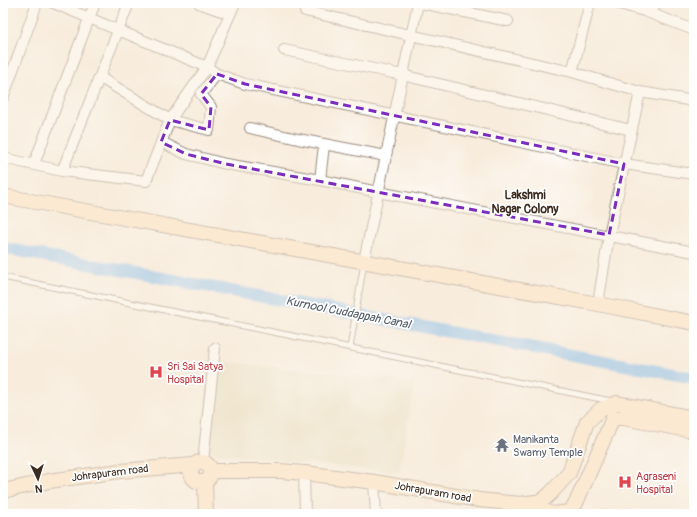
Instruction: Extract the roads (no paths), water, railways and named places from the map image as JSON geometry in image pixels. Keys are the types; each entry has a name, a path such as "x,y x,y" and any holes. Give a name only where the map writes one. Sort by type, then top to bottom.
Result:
{"street":[{"path":"3,98 37,3"},
{"path":"53,3 207,66 217,74 245,84 624,164 694,174"},
{"path":"34,164 95,3"},
{"path":"62,171 129,3"},
{"path":"199,3 230,14"},
{"path":"3,158 62,171 146,182 170,120 207,66 235,3"},
{"path":"308,3 304,11 572,72 640,92 694,101"},
{"path":"364,261 410,35 418,3"},
{"path":"421,3 508,21"},
{"path":"572,72 590,3"},
{"path":"616,3 644,11 694,30"},
{"path":"644,11 660,3"},
{"path":"284,50 402,75 631,130"},
{"path":"99,77 170,120 209,130 212,107 201,94 217,74"},
{"path":"598,304 609,235 640,92"},
{"path":"250,128 324,145 386,156"},
{"path":"161,142 186,154 220,163 320,180 694,252"},
{"path":"320,180 324,145"},
{"path":"3,196 598,304 694,323"},
{"path":"206,514 203,470 215,348"},
{"path":"617,403 694,418"},
{"name":"Johrapuram road","path":"3,491 49,481 120,471 280,471 374,482 479,500 521,504 542,501 569,473 587,422 602,408 617,403"},
{"path":"521,504 552,514 569,512 576,503 614,418 624,418 694,432"},
{"path":"304,473 305,514"},
{"path":"374,482 376,514"}],"lane":[{"path":"350,348 364,261"},
{"path":"3,277 617,403"}],"waterway":[{"name":"Kurnool Cuddappah Canal","path":"3,248 694,378"}],"place":[{"name":"Sri Sai Satya Hospital","path":"156,372"},
{"name":"Manikanta Swamy Temple","path":"502,445"},
{"name":"Agraseni Hospital","path":"625,482"}],"district":[{"name":"Lakshmi Nagar Colony","path":"525,202"}]}
